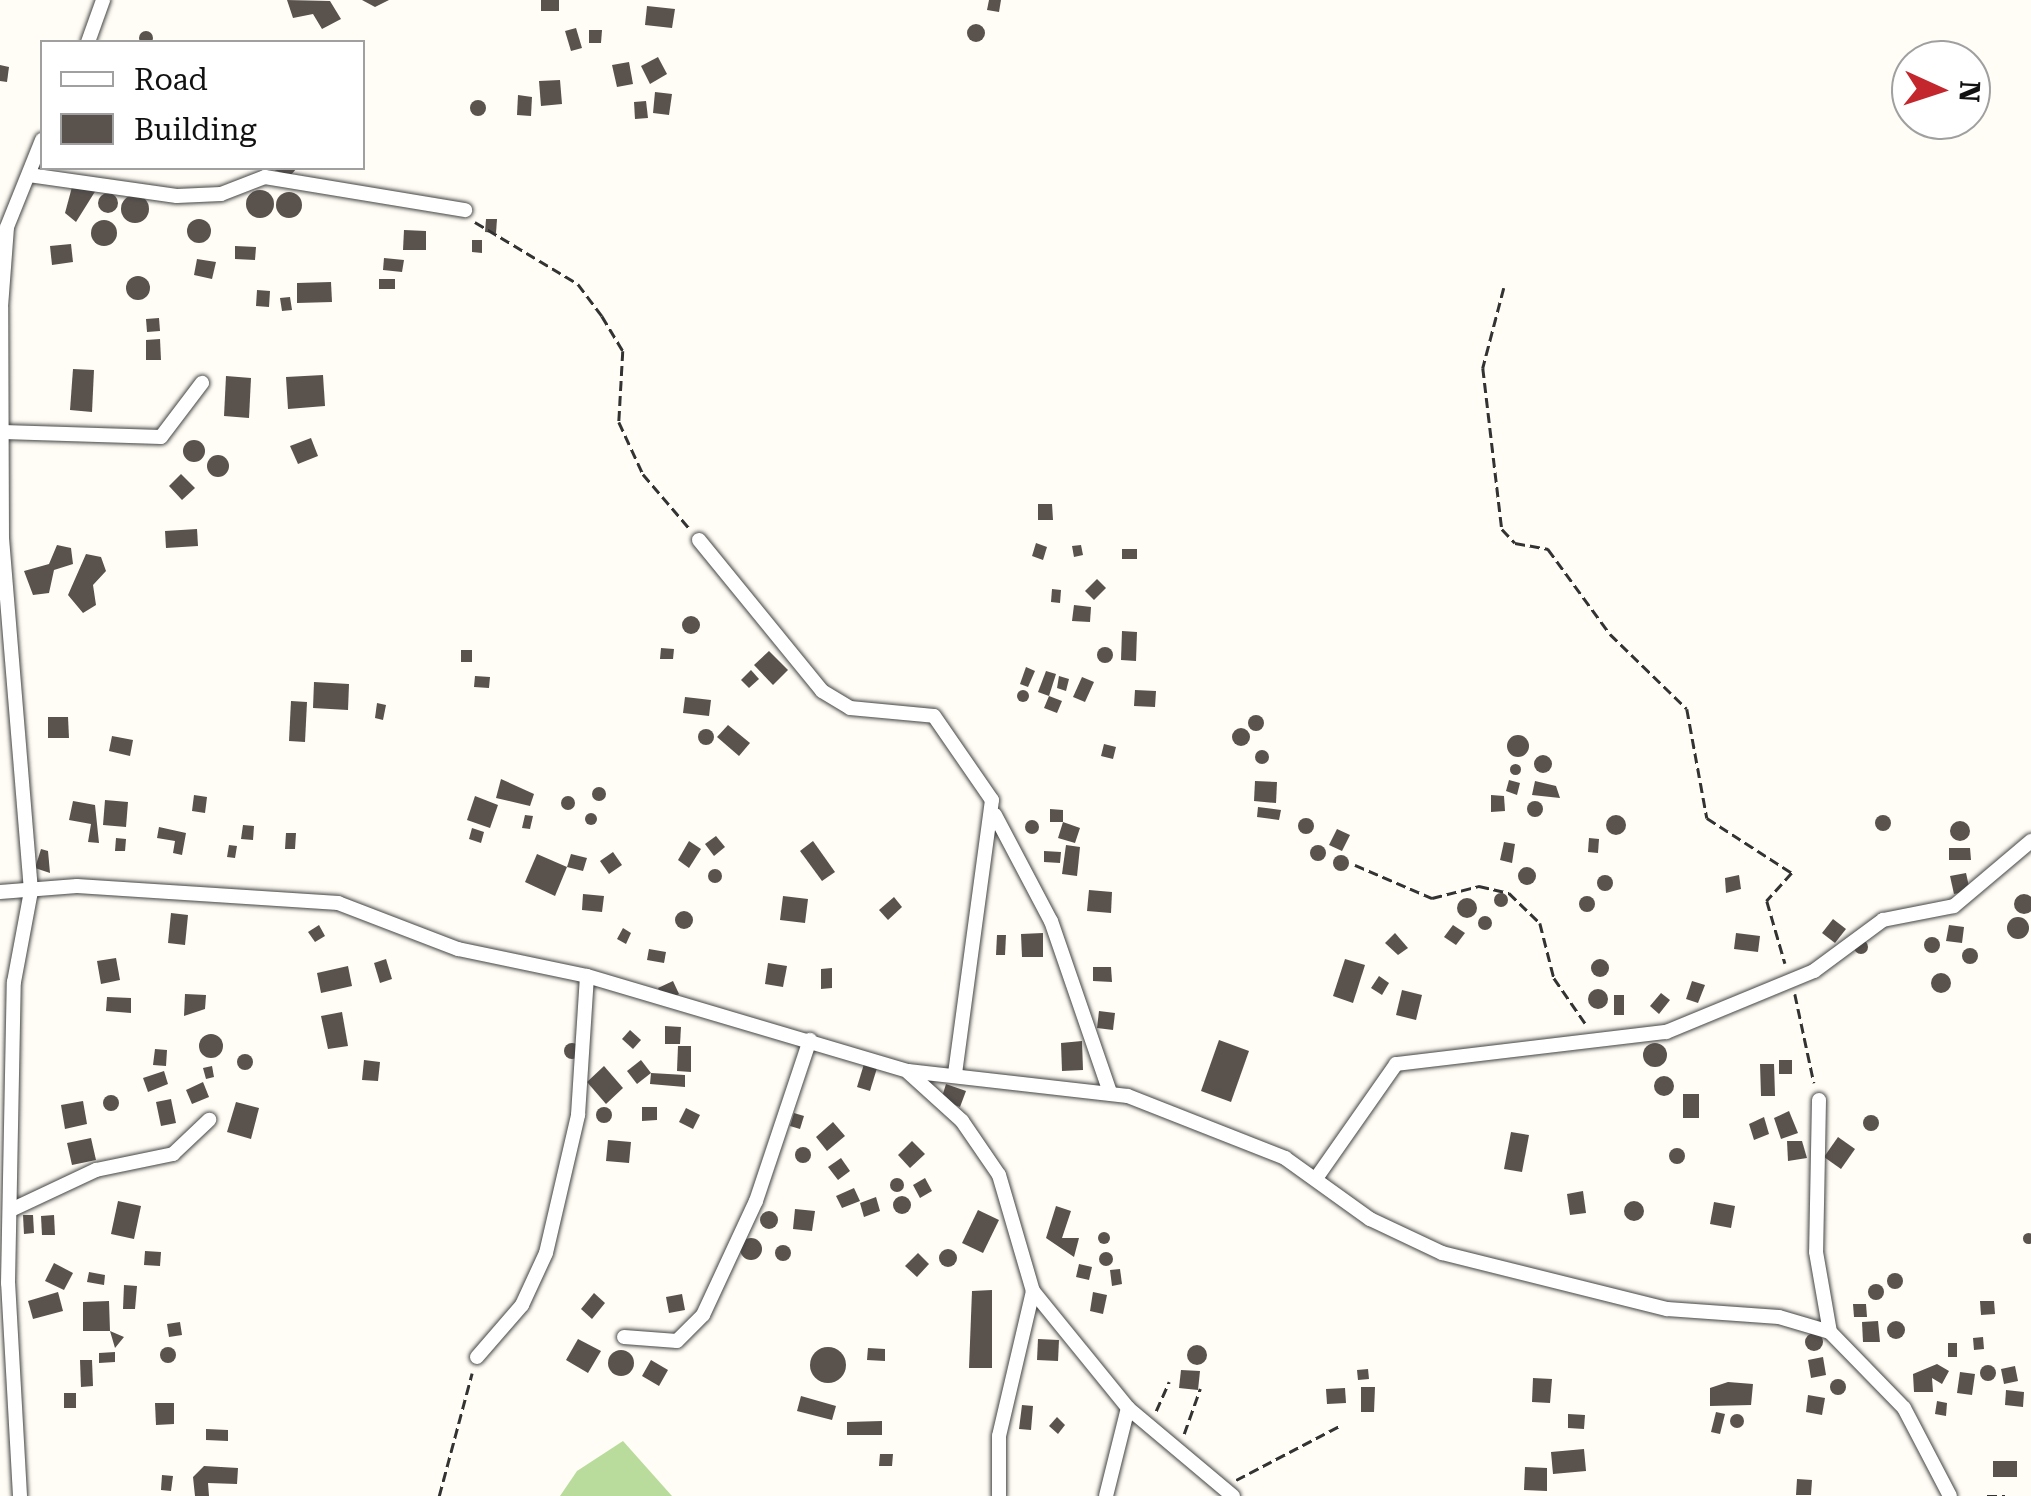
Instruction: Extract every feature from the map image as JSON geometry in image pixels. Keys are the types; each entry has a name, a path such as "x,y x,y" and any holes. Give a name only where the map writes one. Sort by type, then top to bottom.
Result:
{"street":[{"path":"89,40 103,0"},
{"path":"20,1496 8,1346 14,982 31,890 2,538 1,363 3,247 40,145"},
{"path":"29,175 177,196 221,194 265,177 464,210"},
{"path":"3,432 161,437 202,383"},
{"path":"700,540 838,704 925,712 944,726 1052,921 1110,1092"},
{"path":"955,1074 994,814"},
{"path":"1317,1177 1396,1064 1594,1037 1657,1036 1792,980 1883,920 1954,906 2031,842"},
{"path":"0,892 326,901 458,949 587,976 908,1071 1110,1092 1247,1140 1317,1177 1370,1219 1442,1253 1667,1309 1780,1317 1830,1332 1904,1408 1950,1496"},
{"path":"476,1357 522,1306 555,1223 585,1060 587,976"},
{"path":"624,1337 678,1340 703,1315 761,1188 810,1040"},
{"path":"908,1071 962,1121 999,1175 1033,1291 1128,1408 1229,1493"},
{"path":"1819,1100 1816,1252 1830,1332"},
{"path":"13,1209 96,1170 173,1154 209,1120"},
{"path":"998,1496 999,1436 1033,1291"},
{"path":"1106,1496 1128,1408"}],"path":[{"path":"464,210 489,238 578,284 602,316 623,351 619,422 642,474 700,540"},
{"path":"1504,288 1484,368 1502,529 1515,543 1548,549 1610,634 1687,709 1707,818 1792,873 1767,902 1766,919 1792,980 1819,1100"},
{"path":"1356,865 1432,898 1480,886 1509,893 1540,923 1554,978 1594,1037"},
{"path":"439,1496 476,1357"},
{"path":"1148,1425 1169,1382"},
{"path":"1176,1448 1200,1390"},
{"path":"1229,1493 1249,1468 1342,1424"},
{"path":"1987,1496 2005,1496"}],"green space":[{"path":"623,1441 672,1496 560,1496 577,1471"}],"building":[{"path":"287,0 330,1 341,19 322,29 313,14 293,18"},
{"path":"362,0 389,0 375,7"},
{"path":"541,0 559,0 559,11 541,11"},
{"path":"989,0 1001,0 999,12 987,10"},
{"path":"647,6 675,9 672,28 645,25"},
{"path":"976,24 983,26 983,40 976,42 969,40 967,33 969,26"},
{"path":"576,28 582,48 571,51 565,31"},
{"path":"589,30 602,30 601,43 589,43"},
{"path":"141,33 151,33 152,40 140,40"},
{"path":"658,57 667,74 650,84 641,66"},
{"path":"629,62 633,84 617,87 612,65"},
{"path":"0,65 9,67 7,82 0,81"},
{"path":"560,80 562,104 541,106 539,81"},
{"path":"655,92 672,94 669,115 653,113"},
{"path":"518,95 532,97 531,116 517,115"},
{"path":"478,100 486,108 478,116 470,108"},
{"path":"646,101 648,118 635,119 634,102"},
{"path":"274,170 295,170 290,176"},
{"path":"72,187 96,190 76,222 65,213"},
{"path":"260,190 270,194 274,204 270,214 260,218 250,214 246,204 250,194"},
{"path":"289,192 298,196 302,205 298,214 289,218 280,214 276,205 280,196"},
{"path":"108,193 118,203 108,213 98,203"},
{"path":"135,195 145,199 149,209 145,219 135,223 125,219 121,209 125,199"},
{"path":"199,219 211,231 199,243 187,231"},
{"path":"486,219 497,219 496,233 485,232"},
{"path":"104,220 113,224 117,233 113,242 104,246 95,242 91,233 95,224"},
{"path":"404,230 426,231 426,250 403,250"},
{"path":"472,240 482,240 482,253 472,252"},
{"path":"71,244 73,262 52,265 50,246"},
{"path":"235,246 256,247 255,260 235,259"},
{"path":"384,258 404,260 402,272 383,270"},
{"path":"197,259 216,262 212,279 194,275"},
{"path":"138,276 150,288 138,300 126,288"},
{"path":"379,279 395,279 395,289 379,289"},
{"path":"331,282 332,302 297,303 297,283"},
{"path":"257,290 270,291 269,307 256,306"},
{"path":"290,297 292,310 282,311 280,298"},
{"path":"159,318 160,331 147,332 146,319"},
{"path":"160,339 161,360 146,360 146,340"},
{"path":"73,369 94,370 92,412 70,410"},
{"path":"323,375 325,406 288,409 286,377"},
{"path":"226,376 251,378 249,418 224,416"},
{"path":"311,438 318,456 298,464 290,446"},
{"path":"194,440 202,443 202,459 194,462 186,459 183,451 186,443"},
{"path":"214,455 222,455 229,466 222,477 214,477 207,470 207,462"},
{"path":"181,474 195,488 182,500 169,486"},
{"path":"1038,504 1052,504 1053,520 1038,520"},
{"path":"197,529 198,546 166,548 165,531"},
{"path":"1036,543 1047,547 1043,560 1032,556"},
{"path":"57,545 71,548 73,564 54,570 49,593 33,595 24,571 49,564"},
{"path":"1081,545 1083,555 1074,557 1072,546"},
{"path":"1122,549 1137,549 1137,559 1122,559"},
{"path":"86,554 101,557 106,571 93,585 96,605 83,613 68,595"},
{"path":"1097,579 1106,588 1094,600 1085,591"},
{"path":"1052,589 1061,590 1060,603 1051,602"},
{"path":"1074,605 1091,607 1090,622 1072,621"},
{"path":"691,616 700,625 691,634 682,625"},
{"path":"1122,631 1137,632 1136,661 1121,660"},
{"path":"1105,647 1113,655 1105,663 1097,655"},
{"path":"661,648 674,649 673,659 660,659"},
{"path":"461,650 472,650 472,662 461,662"},
{"path":"769,651 788,670 773,685 754,665"},
{"path":"1026,667 1035,671 1028,687 1020,684"},
{"path":"751,670 759,679 749,688 741,680"},
{"path":"1046,671 1056,674 1049,696 1038,692"},
{"path":"475,676 490,677 489,688 474,687"},
{"path":"1059,676 1069,679 1066,691 1057,688"},
{"path":"1082,677 1094,682 1085,702 1073,697"},
{"path":"314,682 349,684 348,710 313,708"},
{"path":"1135,690 1156,691 1155,707 1134,706"},
{"path":"1018,691 1028,691 1028,701 1018,701"},
{"path":"1049,696 1062,701 1057,713 1044,708"},
{"path":"685,697 711,700 709,716 683,713"},
{"path":"291,701 307,702 305,742 289,741"},
{"path":"377,703 386,705 383,720 375,718"},
{"path":"1256,715 1264,723 1256,731 1248,723"},
{"path":"48,717 68,717 69,738 48,738"},
{"path":"728,725 750,743 739,756 717,737"},
{"path":"1241,728 1250,737 1241,746 1232,737"},
{"path":"706,729 714,737 706,745 698,737"},
{"path":"1518,735 1526,738 1526,754 1518,757 1510,754 1507,746 1510,738"},
{"path":"112,736 133,740 130,756 109,751"},
{"path":"1104,744 1116,747 1113,759 1101,756"},
{"path":"1262,750 1269,757 1262,764 1255,757"},
{"path":"1543,755 1550,757 1550,771 1543,773 1536,771 1534,764 1536,757"},
{"path":"1515,764 1520,769 1515,774 1510,769"},
{"path":"501,779 534,794 530,806 496,798"},
{"path":"1509,780 1520,783 1517,795 1506,791"},
{"path":"1255,781 1277,782 1276,803 1254,801"},
{"path":"1535,781 1556,786 1560,798 1532,795"},
{"path":"599,787 606,794 599,801 592,794"},
{"path":"194,795 207,797 205,813 192,811"},
{"path":"1491,795 1504,796 1505,811 1491,812"},
{"path":"475,796 498,805 490,828 467,820"},
{"path":"568,796 575,803 568,810 561,803"},
{"path":"105,800 128,802 126,827 103,825"},
{"path":"73,801 95,805 99,843 88,842 91,824 69,820"},
{"path":"1535,801 1543,809 1535,817 1527,809"},
{"path":"1258,807 1281,810 1279,820 1257,817"},
{"path":"1050,809 1063,810 1063,822 1050,822"},
{"path":"586,814 596,814 596,824 586,824"},
{"path":"525,815 533,816 530,829 522,828"},
{"path":"1616,815 1626,825 1616,835 1606,825"},
{"path":"1883,815 1891,823 1883,831 1875,823"},
{"path":"1306,818 1314,826 1306,834 1298,826"},
{"path":"1032,820 1039,827 1032,834 1025,827"},
{"path":"1960,821 1970,831 1960,841 1950,831"},
{"path":"1063,822 1080,828 1075,843 1058,838"},
{"path":"243,825 254,826 253,840 241,839"},
{"path":"159,827 186,833 182,855 173,853 175,841 157,838"},
{"path":"472,828 484,832 481,843 469,839"},
{"path":"1337,829 1350,835 1342,851 1329,845"},
{"path":"286,833 296,833 295,849 285,849"},
{"path":"716,836 725,847 714,856 705,844"},
{"path":"116,838 126,839 125,851 115,851"},
{"path":"1589,838 1599,839 1598,853 1588,852"},
{"path":"689,841 701,849 689,868 678,860"},
{"path":"813,841 835,872 822,881 800,851"},
{"path":"1504,842 1515,844 1512,863 1500,860"},
{"path":"229,845 237,846 235,858 227,857"},
{"path":"1066,845 1080,847 1077,876 1062,874"},
{"path":"1318,845 1326,853 1318,861 1310,853"},
{"path":"1949,848 1970,848 1971,860 1949,860"},
{"path":"41,849 48,851 50,873 35,868"},
{"path":"1044,851 1061,852 1060,863 1044,862"},
{"path":"613,852 622,865 609,874 600,861"},
{"path":"537,854 567,867 555,896 525,882"},
{"path":"571,854 587,858 583,871 567,867"},
{"path":"1341,855 1349,863 1341,871 1333,863"},
{"path":"1527,867 1534,869 1534,883 1527,885 1520,883 1518,876 1520,869"},
{"path":"715,869 722,876 715,883 708,876"},
{"path":"1966,873 1970,891 1954,894 1950,876"},
{"path":"1605,875 1613,883 1605,891 1597,883"},
{"path":"1739,875 1741,889 1726,893 1725,878"},
{"path":"1089,890 1112,892 1111,913 1087,911"},
{"path":"1501,893 1508,900 1501,907 1494,900"},
{"path":"583,894 604,896 602,912 582,910"},
{"path":"783,896 808,899 805,923 780,920"},
{"path":"1587,896 1595,904 1587,912 1579,904"},
{"path":"894,897 902,907 888,920 879,910"},
{"path":"2017,897 2031,897 2031,911 2017,911"},
{"path":"1463,898 1471,898 1477,908 1471,918 1463,918 1457,912 1457,904"},
{"path":"684,911 693,920 684,929 675,920"},
{"path":"171,913 188,915 185,945 168,943"},
{"path":"1485,916 1492,923 1485,930 1478,923"},
{"path":"2018,917 2026,920 2026,936 2018,939 2010,936 2007,928 2010,920"},
{"path":"1833,919 1846,929 1835,943 1822,933"},
{"path":"319,925 325,936 315,942 308,932"},
{"path":"1453,925 1465,933 1456,945 1444,937"},
{"path":"1949,925 1964,927 1962,943 1946,941"},
{"path":"623,928 631,933 626,944 617,939"},
{"path":"1043,933 1043,957 1022,957 1021,934"},
{"path":"1395,933 1408,948 1398,955 1385,943"},
{"path":"1736,933 1760,936 1758,952 1734,949"},
{"path":"997,935 1006,935 1005,955 996,955"},
{"path":"1932,937 1940,945 1932,953 1924,945"},
{"path":"1861,940 1868,947 1861,954 1854,947"},
{"path":"1970,948 1978,956 1970,964 1962,956"},
{"path":"649,949 666,952 664,963 647,960"},
{"path":"116,958 120,980 101,984 97,961"},
{"path":"386,959 392,979 380,983 374,963"},
{"path":"1345,959 1365,965 1353,1003 1333,996"},
{"path":"1600,959 1609,968 1600,977 1591,968"},
{"path":"768,963 787,966 783,987 765,984"},
{"path":"348,966 352,986 321,993 317,973"},
{"path":"1093,967 1111,967 1112,982 1093,981"},
{"path":"832,968 832,988 821,989 821,969"},
{"path":"1941,973 1951,983 1941,993 1931,983"},
{"path":"1379,976 1389,983 1382,995 1371,988"},
{"path":"673,981 679,994 665,1002 658,988"},
{"path":"1692,981 1705,985 1698,1003 1686,999"},
{"path":"1598,989 1608,999 1598,1009 1588,999"},
{"path":"1402,990 1422,995 1416,1020 1396,1015"},
{"path":"1661,993 1670,1000 1659,1014 1650,1006"},
{"path":"185,994 206,995 205,1009 184,1016"},
{"path":"1614,995 1624,995 1624,1015 1614,1015"},
{"path":"107,997 131,998 131,1013 106,1011"},
{"path":"1099,1011 1115,1013 1113,1030 1097,1028"},
{"path":"342,1012 348,1046 328,1049 321,1016"},
{"path":"665,1026 681,1027 680,1044 665,1044"},
{"path":"630,1030 641,1040 633,1049 622,1039"},
{"path":"211,1034 220,1037 220,1055 211,1058 202,1055 199,1046 202,1037"},
{"path":"1219,1040 1249,1051 1231,1102 1201,1091"},
{"path":"1082,1041 1083,1070 1062,1071 1061,1043"},
{"path":"572,1043 580,1051 572,1059 564,1051"},
{"path":"1655,1043 1667,1055 1655,1067 1643,1055"},
{"path":"678,1046 691,1046 691,1072 677,1071"},
{"path":"155,1049 167,1050 166,1066 153,1065"},
{"path":"245,1054 253,1062 245,1070 237,1062"},
{"path":"364,1060 380,1062 378,1081 362,1080"},
{"path":"641,1060 651,1073 637,1084 627,1071"},
{"path":"1779,1060 1792,1060 1792,1074 1779,1074"},
{"path":"864,1064 877,1068 870,1091 857,1087"},
{"path":"1760,1064 1774,1064 1775,1096 1761,1096"},
{"path":"212,1066 214,1077 206,1079 203,1068"},
{"path":"604,1066 623,1088 606,1104 587,1082"},
{"path":"164,1071 168,1084 148,1092 143,1078"},
{"path":"651,1073 685,1075 685,1087 650,1084"},
{"path":"1664,1076 1674,1086 1664,1096 1654,1086"},
{"path":"203,1082 209,1097 192,1104 186,1090"},
{"path":"946,1084 966,1091 960,1107 941,1100"},
{"path":"1683,1094 1699,1094 1699,1118 1683,1118"},
{"path":"111,1095 119,1103 111,1111 103,1103"},
{"path":"171,1099 176,1123 161,1126 156,1102"},
{"path":"83,1101 87,1124 65,1129 61,1105"},
{"path":"236,1102 259,1108 251,1139 227,1132"},
{"path":"604,1107 612,1115 604,1123 596,1115"},
{"path":"642,1107 657,1107 657,1120 642,1121"},
{"path":"686,1108 700,1115 693,1129 679,1122"},
{"path":"1789,1111 1798,1133 1781,1139 1774,1118"},
{"path":"794,1113 804,1116 800,1129 790,1126"},
{"path":"1871,1115 1879,1123 1871,1131 1863,1123"},
{"path":"1764,1117 1769,1134 1754,1140 1749,1124"},
{"path":"833,1122 845,1136 827,1151 816,1137"},
{"path":"1511,1132 1529,1135 1522,1172 1504,1169"},
{"path":"1838,1137 1855,1149 1841,1169 1824,1157"},
{"path":"91,1138 96,1160 72,1165 67,1143"},
{"path":"608,1140 631,1142 629,1163 606,1161"},
{"path":"912,1141 925,1154 910,1168 898,1155"},
{"path":"1787,1141 1802,1141 1807,1158 1788,1161"},
{"path":"803,1147 811,1155 803,1163 795,1155"},
{"path":"1677,1148 1685,1156 1677,1164 1669,1156"},
{"path":"841,1158 850,1171 838,1180 828,1167"},
{"path":"897,1178 904,1185 897,1192 890,1185"},
{"path":"925,1178 932,1191 920,1198 913,1185"},
{"path":"854,1188 860,1201 842,1208 836,1196"},
{"path":"1583,1191 1586,1213 1570,1215 1567,1194"},
{"path":"902,1196 909,1198 909,1212 902,1214 895,1212 893,1205 895,1198"},
{"path":"876,1197 880,1211 864,1217 860,1203"},
{"path":"118,1201 141,1206 134,1239 111,1234"},
{"path":"1634,1201 1644,1211 1634,1221 1624,1211"},
{"path":"1714,1202 1735,1206 1731,1228 1710,1224"},
{"path":"1056,1206 1071,1211 1062,1238 1079,1238 1074,1257 1046,1238"},
{"path":"795,1209 815,1211 812,1231 793,1229"},
{"path":"978,1210 999,1220 983,1253 962,1243"},
{"path":"769,1211 776,1213 776,1227 769,1229 762,1227 760,1220 762,1213"},
{"path":"23,1215 33,1215 34,1233 24,1234"},
{"path":"54,1215 55,1235 42,1235 41,1216"},
{"path":"2028,1232 2032,1242 2028,1244 2022,1238"},
{"path":"1099,1233 1109,1233 1109,1243 1099,1243"},
{"path":"751,1238 762,1249 751,1260 740,1249"},
{"path":"783,1245 791,1253 783,1261 775,1253"},
{"path":"948,1249 957,1258 948,1267 939,1258"},
{"path":"145,1251 161,1252 160,1266 144,1265"},
{"path":"1106,1252 1113,1259 1106,1266 1099,1259"},
{"path":"918,1253 929,1264 917,1277 905,1266"},
{"path":"54,1263 73,1273 64,1290 45,1281"},
{"path":"1079,1264 1092,1267 1089,1280 1076,1277"},
{"path":"1120,1269 1122,1284 1112,1286 1110,1270"},
{"path":"89,1272 105,1275 104,1285 87,1282"},
{"path":"1895,1273 1903,1281 1895,1289 1887,1281"},
{"path":"1876,1284 1884,1292 1876,1300 1868,1292"},
{"path":"124,1285 137,1286 135,1309 123,1309"},
{"path":"992,1290 992,1368 969,1368 972,1291"},
{"path":"58,1292 63,1311 33,1319 28,1301"},
{"path":"1093,1292 1107,1295 1103,1314 1090,1311"},
{"path":"594,1293 605,1303 592,1319 581,1309"},
{"path":"682,1294 685,1310 669,1313 666,1297"},
{"path":"109,1301 110,1331 83,1331 83,1302"},
{"path":"1980,1301 1994,1301 1995,1314 1981,1315"},
{"path":"1853,1304 1866,1304 1867,1317 1854,1317"},
{"path":"1878,1321 1880,1342 1863,1342 1862,1322"},
{"path":"1896,1321 1903,1323 1903,1337 1896,1339 1889,1337 1887,1330 1889,1323"},
{"path":"180,1322 182,1335 169,1337 167,1324"},
{"path":"110,1331 124,1337 115,1348"},
{"path":"1814,1333 1823,1342 1814,1351 1805,1342"},
{"path":"1983,1337 1984,1349 1974,1350 1973,1338"},
{"path":"578,1339 601,1351 588,1373 566,1360"},
{"path":"1038,1339 1059,1340 1058,1361 1037,1360"},
{"path":"1948,1343 1957,1343 1957,1357 1948,1357"},
{"path":"1197,1345 1207,1355 1197,1365 1187,1355"},
{"path":"168,1347 176,1355 168,1363 160,1355"},
{"path":"828,1347 841,1352 846,1365 841,1378 828,1383 815,1378 810,1365 815,1352"},
{"path":"868,1348 885,1349 885,1361 867,1360"},
{"path":"621,1350 630,1354 634,1363 630,1372 621,1376 612,1372 608,1363 612,1354"},
{"path":"115,1352 115,1362 99,1363 99,1353"},
{"path":"1823,1357 1826,1375 1811,1378 1808,1360"},
{"path":"80,1360 92,1360 93,1386 81,1387"},
{"path":"651,1360 668,1370 659,1386 642,1376"},
{"path":"1937,1364 1949,1371 1942,1384 1932,1378 1933,1392 1914,1392 1913,1374"},
{"path":"1988,1365 1996,1373 1988,1381 1980,1373"},
{"path":"2015,1366 2018,1381 2004,1384 2001,1369"},
{"path":"1368,1369 1369,1379 1358,1380 1357,1370"},
{"path":"1181,1370 1200,1371 1198,1390 1179,1388"},
{"path":"1960,1372 1975,1374 1972,1395 1957,1393"},
{"path":"1533,1378 1552,1379 1550,1403 1532,1402"},
{"path":"1838,1379 1846,1387 1838,1395 1830,1387"},
{"path":"1728,1382 1753,1384 1751,1405 1710,1406 1710,1388"},
{"path":"1361,1387 1375,1387 1374,1412 1361,1412"},
{"path":"1345,1388 1346,1403 1327,1404 1326,1389"},
{"path":"2006,1390 2024,1392 2023,1407 2005,1405"},
{"path":"64,1393 76,1393 76,1408 64,1408"},
{"path":"1808,1395 1825,1398 1822,1415 1806,1412"},
{"path":"801,1396 836,1406 832,1420 797,1411"},
{"path":"1937,1401 1947,1403 1946,1416 1935,1414"},
{"path":"155,1403 174,1403 174,1424 156,1425"},
{"path":"1022,1405 1033,1406 1031,1430 1019,1429"},
{"path":"1716,1412 1725,1414 1720,1434 1711,1432"},
{"path":"1568,1414 1585,1415 1584,1429 1568,1428"},
{"path":"1737,1414 1744,1421 1737,1428 1730,1421"},
{"path":"1057,1417 1065,1425 1058,1434 1049,1426"},
{"path":"882,1421 882,1435 847,1435 847,1422"},
{"path":"206,1429 228,1430 228,1441 206,1440"},
{"path":"1584,1449 1586,1471 1553,1474 1551,1452"},
{"path":"880,1454 893,1454 892,1466 879,1466"},
{"path":"1993,1461 2017,1461 2017,1477 1993,1477"},
{"path":"204,1466 238,1468 237,1484 208,1483 209,1496 195,1496 193,1477"},
{"path":"1525,1467 1547,1468 1547,1491 1524,1490"},
{"path":"162,1475 173,1476 171,1491 161,1490"},
{"path":"1797,1479 1812,1480 1811,1495 1796,1495"}]}
